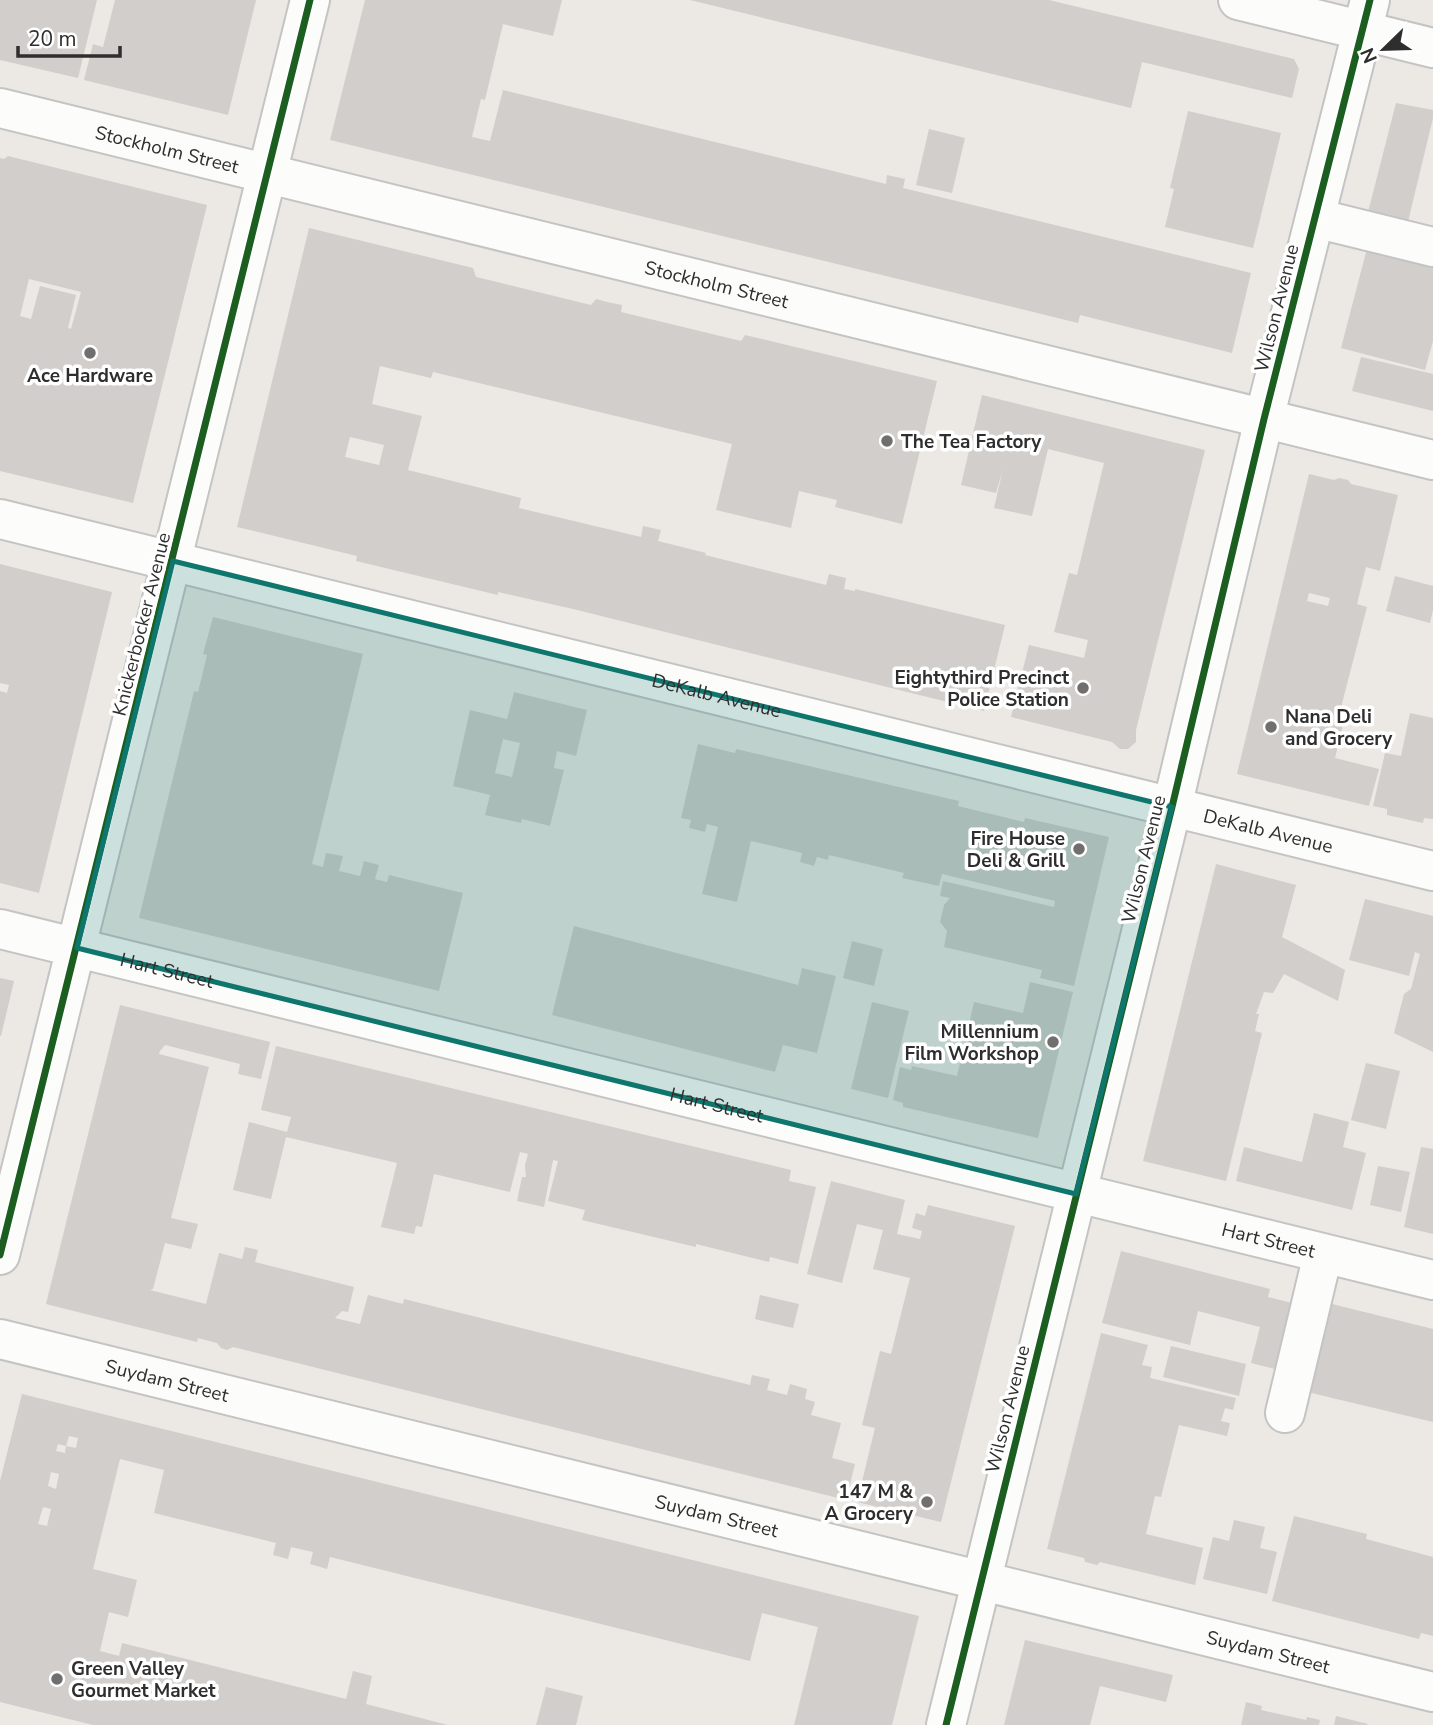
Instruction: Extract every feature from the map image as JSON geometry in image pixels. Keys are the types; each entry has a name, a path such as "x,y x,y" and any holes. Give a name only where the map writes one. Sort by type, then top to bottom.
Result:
{"street":[{"name":"Knickerbocker Avenue","path":"0,1255 310,0"},
{"path":"1238,0 1366,15 1433,48"},
{"name":"Wilson Avenue","path":"946,1725 1172,807 1264,419 1366,15"},
{"name":"Stockholm Street","path":"0,108 1433,460"},
{"path":"1315,218 1433,247"},
{"name":"DeKalb Avenue","path":"0,519 1433,871"},
{"name":"Hart Street","path":"0,929 1433,1280"},
{"path":"1284,1413 1323,1254"},
{"name":"Suydam Street","path":"0,1339 1433,1692"}],"highlighted area":[{"path":"173,561 1172,807 1076,1194 77,948"}],"building":[{"path":"0,0 97,0 78,78 0,60"},
{"path":"115,0 256,0 228,115 84,80 93,44 103,47"},
{"path":"365,0 562,0 553,36 503,24 485,100 481,99 472,137 490,141 503,90 886,184 887,175 905,179 903,188 1251,273 1232,353 1080,315 1078,323 330,140"},
{"path":"690,0 1049,0 1294,59 1299,69 1292,98 1142,62 1131,108"},
{"path":"1396,103 1433,110 1406,230 1366,220"},
{"path":"1188,111 1281,133 1253,248 1165,227 1174,189 1170,188"},
{"path":"929,129 965,138 952,193 916,185"},
{"path":"8,156 207,205 133,503 0,471 0,158","holes":["29,279 81,292 71,329 68,328 76,295 40,286 31,319 20,316"]},
{"path":"309,228 473,268 476,277 591,305 596,299 622,305 621,312 741,341 745,335 937,381 902,524 835,507 837,500 799,491 791,528 716,510 732,444 433,372 431,378 380,366 372,404 422,416 408,470 521,498 519,508 641,537 643,526 661,530 658,541 706,553 705,555 826,585 829,574 846,578 844,589 855,589 1005,625 984,711 573,609 498,592 498,595 356,561 357,556 237,527","holes":["350,437 384,445 379,465 345,457"]},
{"path":"1370,237 1433,254 1433,341 1425,370 1341,348"},
{"path":"1361,357 1433,374 1433,411 1352,391"},
{"path":"982,395 1205,450 1136,730 1136,742 1128,749 1120,749 1112,742 1011,717 1029,645 1084,658 1088,640 1054,632 1069,573 1077,575 1104,463 1048,449 1032,516 994,508 1003,469 996,493 961,485"},
{"path":"1309,474 1334,480 1348,480 1351,484 1398,495 1380,571 1366,567 1357,604 1367,607 1338,719 1344,721 1335,758 1379,769 1369,806 1237,774","holes":["1309,593 1330,598 1328,606 1307,601"]},
{"path":"0,564 112,592 39,893 0,883 0,691 7,693 9,685 0,683"},
{"path":"1395,576 1433,586 1430,623 1386,611"},
{"path":"213,617 363,654 312,864 323,867 326,853 343,856 339,871 360,876 364,861 379,865 375,879 387,882 389,875 463,893 439,991 139,918 194,691 198,692 207,655 203,654"},
{"path":"514,692 587,710 576,756 557,751 554,768 564,770 550,826 522,819 521,823 485,815 490,795 453,786 470,710 507,719","holes":["503,739 520,743 512,777 495,773"]},
{"path":"1410,713 1433,718 1433,819 1424,818 1423,823 1387,815 1387,809 1373,806 1385,753 1401,756"},
{"path":"698,744 735,753 736,749 959,801 958,806 1024,822 1025,818 1109,837 1074,986 1040,978 1042,970 944,947 947,931 940,922 944,905 950,898 940,896 943,881 1054,907 1055,901 942,874 939,886 902,878 904,873 829,855 828,860 817,857 814,866 800,862 802,853 751,841 737,902 702,894 718,827 707,824 705,832 689,828 691,820 681,818"},
{"path":"1216,864 1296,885 1282,937 1345,970 1338,1001 1284,974 1273,993 1264,992 1256,1014 1259,1014 1255,1031 1262,1033 1226,1181 1143,1161"},
{"path":"1365,899 1433,916 1433,1052 1394,1033 1404,994 1411,989 1420,954 1415,952 1409,976 1349,960"},
{"path":"574,926 798,985 802,968 836,976 817,1053 783,1045 775,1072 552,1015"},
{"path":"852,941 883,949 874,986 843,978"},
{"path":"0,978 14,981 1,1036 0,1036"},
{"path":"1030,982 1073,992 1038,1138 903,1107 903,1103 893,1100 900,1067 911,1070 912,1066 957,1076 974,1002 1023,1013"},
{"path":"872,1002 909,1011 888,1098 851,1089"},
{"path":"120,1005 270,1042 261,1079 238,1074 240,1064 165,1045 160,1051 159,1054 209,1067 171,1218 198,1224 191,1249 165,1243 153,1289 150,1290 206,1304 219,1253 242,1259 245,1247 258,1250 255,1262 354,1287 348,1312 342,1311 335,1318 360,1324 368,1295 403,1304 404,1299 750,1385 752,1375 770,1379 767,1390 787,1395 790,1384 807,1389 805,1399 815,1402 811,1415 841,1423 832,1458 855,1464 846,1500 233,1347 227,1350 217,1343 198,1338 197,1342 46,1304"},
{"path":"276,1046 791,1170 789,1181 816,1187 798,1264 770,1257 769,1262 582,1220 585,1210 548,1201 558,1161 553,1160 544,1207 517,1201 522,1177 526,1177 528,1154 520,1152 510,1192 434,1174 422,1227 416,1226 414,1234 381,1227 397,1163 286,1137 271,1199 233,1190 249,1122 287,1132 291,1117 261,1110"},
{"path":"1366,1063 1400,1071 1386,1129 1351,1120"},
{"path":"1314,1113 1349,1122 1343,1147 1366,1153 1352,1210 1236,1181 1244,1147 1302,1162"},
{"path":"1421,1147 1433,1149 1433,1234 1404,1227"},
{"path":"1378,1166 1410,1172 1401,1212 1370,1205"},
{"path":"831,1181 905,1200 897,1234 920,1239 922,1231 912,1228 916,1213 925,1216 928,1205 1015,1226 941,1522 857,1502 875,1428 862,1425 880,1351 891,1354 910,1278 873,1269 883,1230 857,1224 842,1283 807,1274"},
{"path":"1121,1251 1270,1289 1268,1297 1304,1306 1287,1372 1251,1363 1260,1327 1198,1311 1190,1345 1102,1323"},
{"path":"760,1295 799,1304 793,1328 755,1319"},
{"path":"1324,1302 1433,1329 1433,1422 1303,1391"},
{"path":"1101,1333 1148,1345 1142,1365 1152,1367 1150,1378 1236,1398 1233,1410 1225,1408 1221,1421 1230,1423 1227,1436 1179,1425 1161,1497 1155,1496 1146,1534 1203,1548 1195,1585 1100,1562 1097,1565 1085,1562 1084,1558 1047,1549"},
{"path":"1171,1346 1246,1364 1239,1396 1163,1377"},
{"path":"22,1394 919,1616 892,1725 794,1725 818,1627 762,1613 750,1661 330,1557 327,1569 310,1564 313,1552 291,1547 288,1559 273,1555 276,1543 154,1513 164,1470 120,1459 93,1569 137,1580 128,1617 109,1612 100,1651 119,1656 122,1643 346,1699 353,1671 372,1676 366,1704 448,1725 93,1725 0,1702 0,1481","holes":["69,1436 78,1438 76,1448 66,1446","58,1444 66,1446 65,1453 56,1451","51,1472 59,1474 56,1489 48,1486","43,1507 51,1509 47,1526 38,1524"]},
{"path":"1294,1516 1367,1534 1366,1539 1433,1557 1433,1636 1421,1633 1419,1639 1272,1601"},
{"path":"1234,1520 1265,1527 1260,1548 1277,1552 1267,1594 1203,1579 1213,1537 1229,1541"},
{"path":"1025,1640 1173,1675 1166,1702 1100,1686 1090,1725 1004,1725"},
{"path":"546,1687 583,1696 576,1725 536,1725"},
{"path":"1246,1702 1262,1706 1261,1710 1306,1720 1307,1717 1320,1720 1319,1725 1241,1725"},
{"path":"1336,1716 1368,1724 1334,1725"}],"cycle path":[{"path":"0,1255 310,0"},
{"path":"946,1725 1172,807 1264,419 1370,0"}],"place":[{"name":"Ace Hardware","path":"90,353"},
{"name":"The Tea Factory","path":"887,441"},
{"name":"Eightythird Precinct Police Station","path":"1083,688"},
{"name":"Nana Deli and Grocery","path":"1271,727"},
{"name":"Fire House Deli & Grill","path":"1079,849"},
{"name":"Millennium Film Workshop","path":"1053,1042"},
{"name":"147 M & A Grocery","path":"927,1502"},
{"name":"Green Valley Gourmet Market","path":"57,1679"}]}
